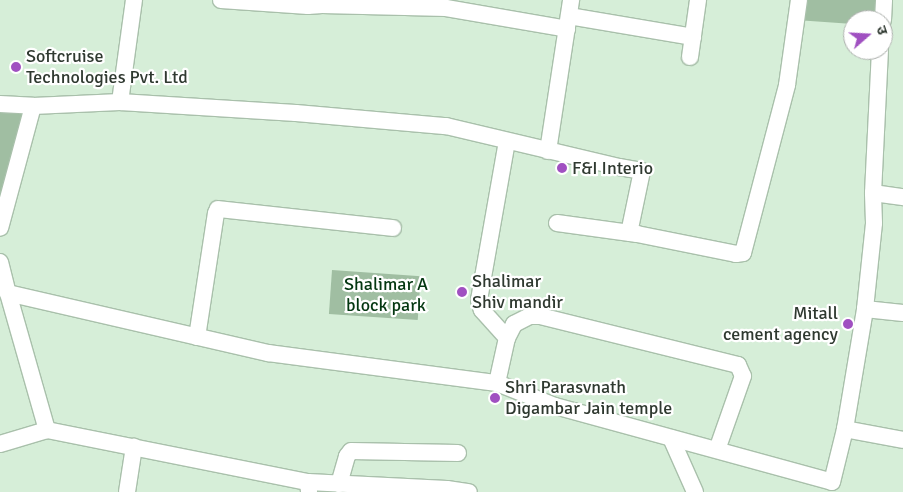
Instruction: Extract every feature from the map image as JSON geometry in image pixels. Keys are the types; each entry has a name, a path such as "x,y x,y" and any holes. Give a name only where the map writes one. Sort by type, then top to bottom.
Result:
{"street":[{"path":"120,102 134,0"},
{"path":"221,0 446,4 569,15 693,37"},
{"path":"690,57 698,0"},
{"path":"557,223 630,233 736,254 745,251 787,85 799,0"},
{"path":"548,151 569,15"},
{"path":"5,287 268,354 496,383 555,406 717,450 832,487 845,429 865,309 874,223 872,193 879,60"},
{"path":"0,104 33,106 120,102 296,113 446,126 507,142 642,171 630,233"},
{"path":"0,228 33,106"},
{"path":"506,338 482,310 479,300 507,142"},
{"path":"872,193 903,197"},
{"path":"198,337 216,213 218,210 393,228"},
{"path":"0,262 5,287 47,430"},
{"path":"865,309 903,313"},
{"path":"496,383 506,338 514,324 530,316 540,316 738,366 742,370 743,376 717,450"},
{"path":"845,429 903,440"},
{"path":"0,444 47,430 134,447 309,487 339,484 447,488 468,492"},
{"path":"670,438 695,492"},
{"path":"127,492 134,447"},
{"path":"339,484 347,456 351,451 458,453"}],"green space":[{"path":"799,0 884,0 884,10 843,10 843,23 796,20"},
{"path":"0,104 33,106 0,228"},
{"name":"Shalimar A block park","path":"332,270 421,276 418,320 329,314"}],"place":[{"name":"Softcruise Technologies Pvt. Ltd","path":"16,67"},
{"name":"F&I Interio","path":"562,168"},
{"name":"Shalimar Shiv mandir","path":"462,292"},
{"name":"Mitall cement agency","path":"848,324"},
{"name":"Shri Parasvnath Digambar Jain temple","path":"495,398"}]}
